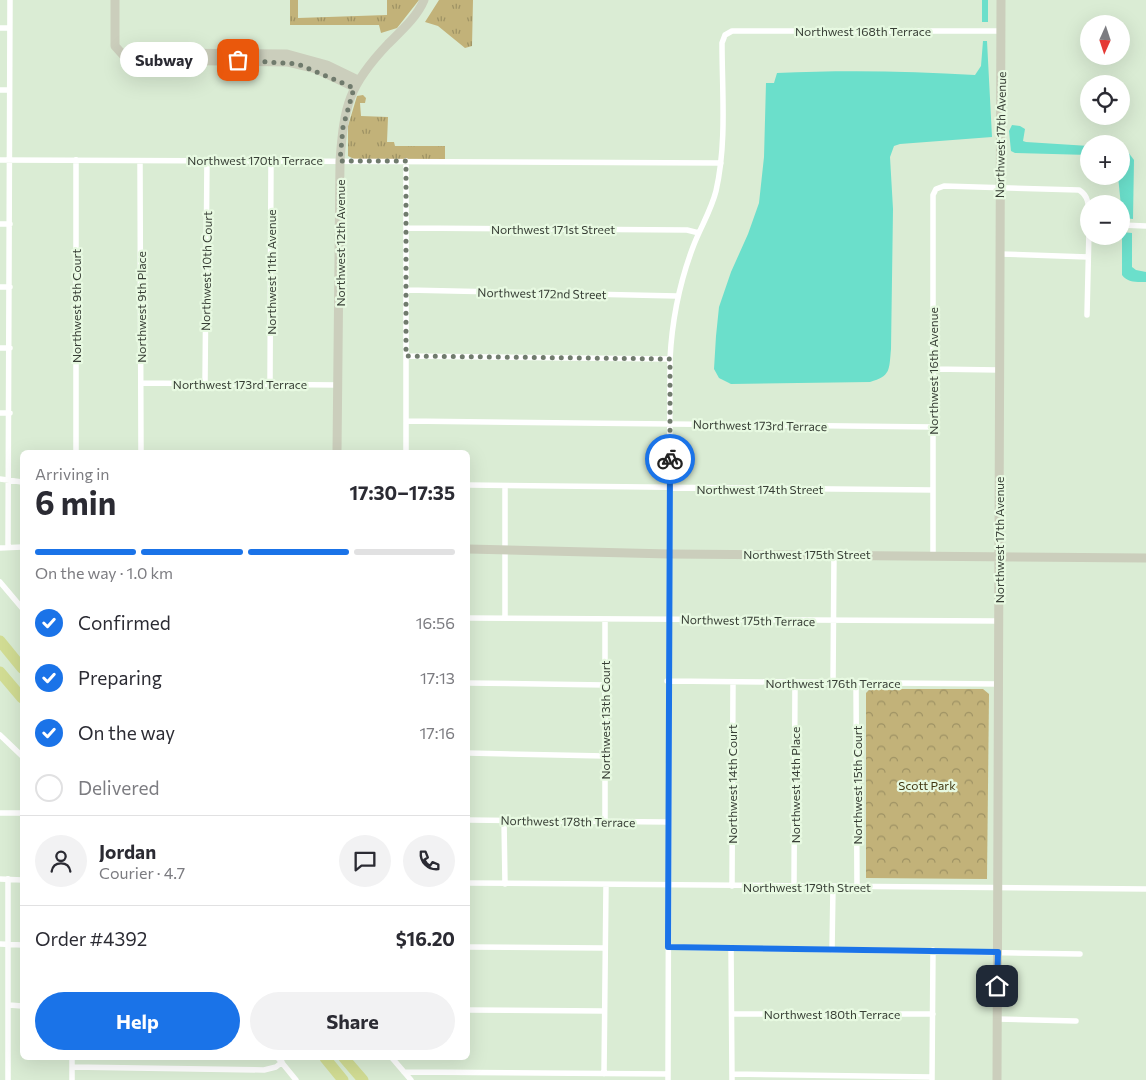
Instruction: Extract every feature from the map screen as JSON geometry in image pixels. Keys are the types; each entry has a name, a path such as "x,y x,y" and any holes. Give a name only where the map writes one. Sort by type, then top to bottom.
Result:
{"highway":[{"path":"0,641 20,666"},
{"path":"0,672 20,696"},
{"path":"327,1060 344,1080"},
{"path":"346,1060 363,1080"}],"street":[{"path":"8,547 10,413 10,0"},
{"path":"115,0 115,46 118,52 127,56 287,58 327,65 356,84"},
{"name":"Northwest 12th Avenue","path":"338,450 340,385 340,161 343,127 356,84 368,65 410,22 424,0"},
{"name":"Northwest 17th Avenue","path":"997,1080 1001,0"},
{"path":"0,28 10,28"},
{"name":"Northwest 168th Terrace","path":"720,163 722,43 725,34 732,32 1001,31"},
{"path":"0,90 9,90"},
{"name":"Northwest 170th Terrace","path":"0,160 720,163"},
{"name":"Northwest 9th Court","path":"76,160 76,450"},
{"name":"Northwest 10th Court","path":"205,383 207,160"},
{"name":"Northwest 11th Avenue","path":"270,383 271,160"},
{"name":"Northwest 9th Place","path":"140,161 141,450"},
{"path":"406,161 406,450"},
{"path":"404,1072 604,1074 668,1077 670,359 677,296 699,233 716,192 720,163"},
{"name":"Northwest 16th Avenue","path":"933,555 933,195 936,188 944,186 1000,186"},
{"path":"1000,186 1079,190 1086,195"},
{"path":"0,224 10,224"},
{"path":"1130,225 1146,226"},
{"name":"Northwest 171st Street","path":"406,228 686,230 699,233"},
{"path":"1087,315 1088,245"},
{"path":"1000,254 1088,256"},
{"path":"0,287 10,287"},
{"name":"Northwest 172nd Street","path":"407,290 677,296"},
{"path":"0,348 10,348"},
{"path":"406,356 670,359"},
{"path":"932,369 999,370"},
{"name":"Northwest 173rd Terrace","path":"141,383 340,385"},
{"path":"0,413 10,413"},
{"name":"Northwest 173rd Terrace","path":"406,421 933,427"},
{"path":"0,479 20,482"},
{"name":"Northwest 174th Street","path":"470,485 933,490"},
{"path":"505,618 506,486"},
{"path":"0,548 20,547"},
{"name":"Northwest 175th Street","path":"470,549 668,554 1146,558"},
{"path":"833,682 834,554"},
{"path":"0,582 20,606"},
{"name":"Northwest 175th Terrace","path":"470,618 999,621"},
{"name":"Northwest 13th Court","path":"605,619 605,821"},
{"name":"Northwest 176th Terrace","path":"668,681 998,684"},
{"name":"Northwest 14th Court","path":"732,886 733,682"},
{"name":"Northwest 14th Place","path":"794,887 795,682"},
{"path":"470,683 605,686"},
{"name":"Northwest 15th Court","path":"856,683 857,887"},
{"path":"1,739 20,754"},
{"path":"470,753 605,756"},
{"path":"0,813 20,813"},
{"name":"Northwest 178th Terrace","path":"470,820 668,822"},
{"path":"504,820 505,884"},
{"path":"0,879 20,880"},
{"path":"8,880 8,1080"},
{"name":"Northwest 179th Street","path":"470,883 1146,889"},
{"path":"604,1074 606,885"},
{"path":"832,950 833,887"},
{"path":"0,944 20,945"},
{"path":"470,947 605,948"},
{"path":"668,947 933,950 1080,954"},
{"path":"731,948 732,1077 932,1078 933,950"},
{"path":"9,1006 20,1006"},
{"path":"470,1010 604,1011"},
{"name":"Northwest 180th Terrace","path":"732,1014 933,1014"},
{"path":"997,1020 1076,1021"},
{"path":"72,1060 72,1080"},
{"path":"72,1067 264,1070 276,1068 280,1060 296,1080"},
{"path":"394,1060 411,1080"}],"green space":[{"path":"290,0 298,0 298,18 387,15 387,0 419,0 397,28 381,33 379,25 290,25"},
{"path":"439,0 473,0 472,46 465,48 438,26 425,22"},
{"path":"363,95 366,98 365,103 360,103 361,116 388,117 387,142 394,142 395,146 445,146 445,159 354,159 348,156 348,126 357,96"},
{"name":"Scott Park","path":"870,689 983,689 989,694 987,879 866,878 866,693"}],"water":[{"path":"982,0 988,0 988,22 982,22"},
{"path":"983,41 987,41 992,137 900,144 894,146 890,157 893,209 891,349 888,371 882,377 870,382 731,384 719,378 714,369 719,307 759,203 764,157 766,83 774,83 777,73 826,71 975,75 981,66"},
{"path":"1012,125 1025,129 1023,141 1026,142 1080,145 1080,155 1015,153 1011,151 1009,131"},
{"path":"1130,155 1134,160 1133,219 1130,219 1130,195 1120,195 1119,185 1130,185"},
{"path":"1130,233 1132,233 1132,267 1146,272 1146,282 1130,281 1122,275 1122,245 1130,245"}],"way so far":[{"path":"238,60 281,61 298,64 333,77 354,88 343,127 340,161 406,161 406,356 670,359 670,459"}],"place":[{"name":"Subway","path":"238,60"}],"route":[{"path":"670,459 668,554 668,947 998,952 997,986"}]}
